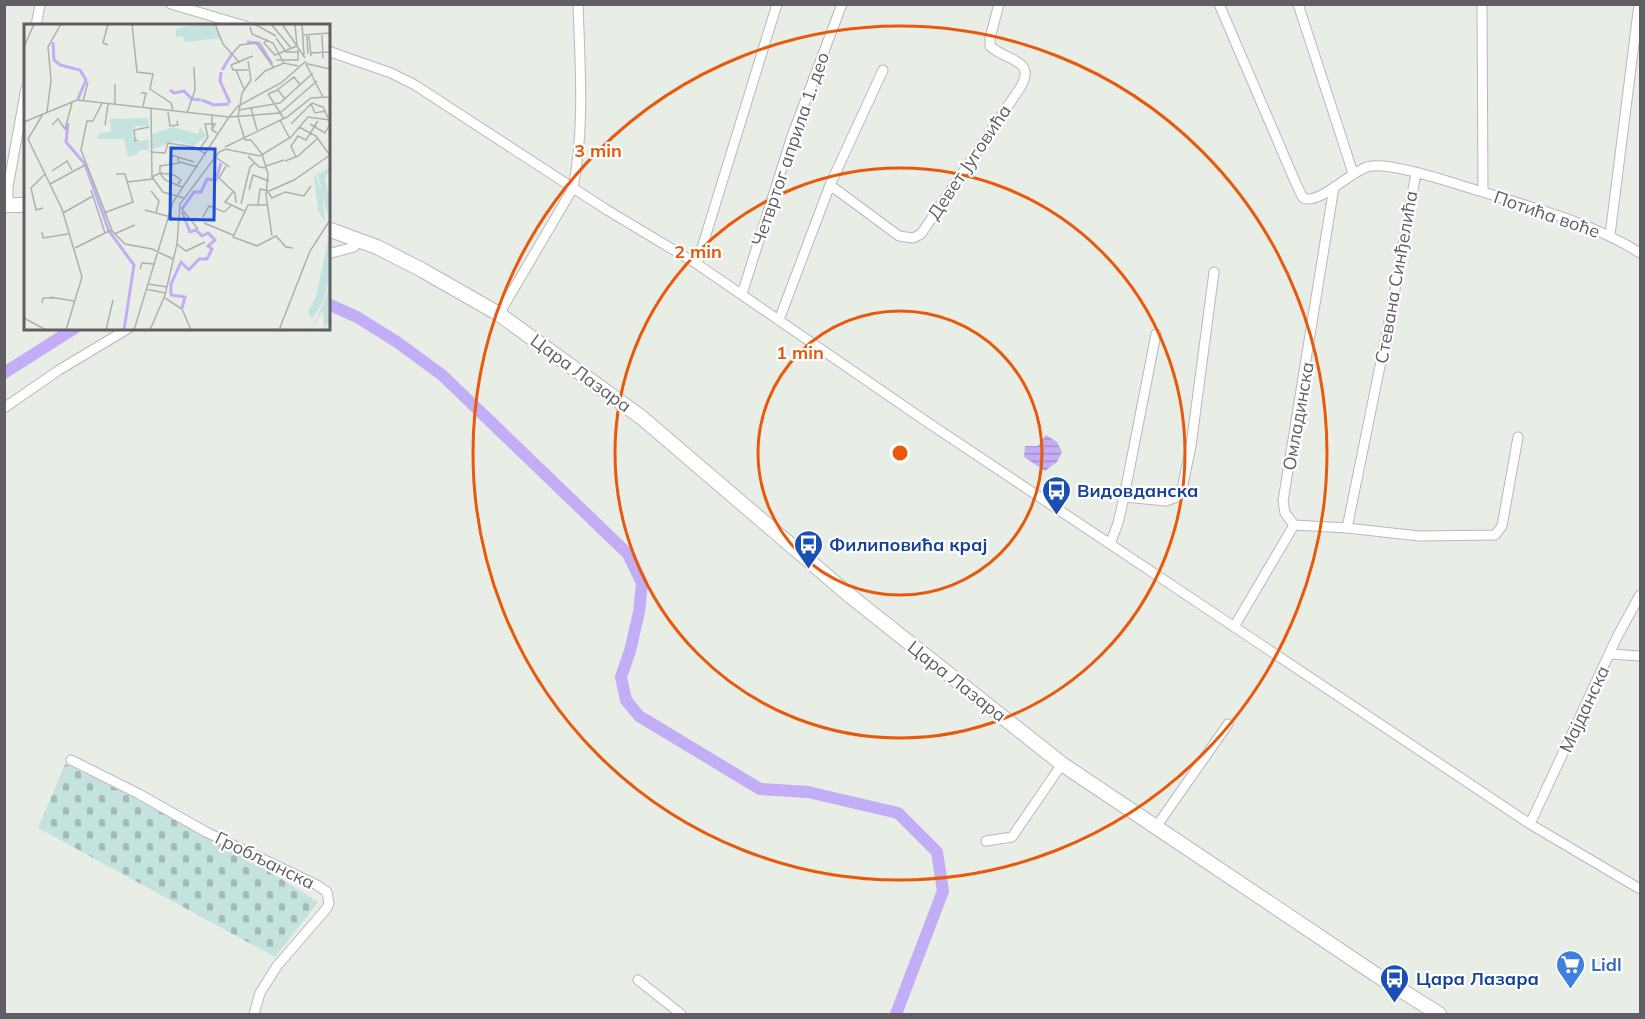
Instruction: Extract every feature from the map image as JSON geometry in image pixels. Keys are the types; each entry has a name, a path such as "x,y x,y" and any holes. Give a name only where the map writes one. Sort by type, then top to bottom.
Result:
{"main road":[{"path":"6,205 24,205"},
{"name":"Цара Лазара","path":"330,230 358,239 422,270 499,314 641,417 849,595 1062,764 1439,1014"}],"street":[{"path":"36,24 40,4"},
{"path":"171,4 238,24"},
{"path":"499,314 573,188 578,164 580,130 578,4"},
{"path":"697,264 777,4"},
{"name":"Четвртог априла 1. део","path":"742,294 792,136 842,4"},
{"name":"Девет Југовића","path":"830,185 899,236 913,238 921,234 1026,76 1022,64 990,46 999,4"},
{"path":"1219,4 1305,200 1313,200 1353,173 1377,165 1416,173"},
{"path":"1298,4 1353,173"},
{"path":"1482,4 1483,192"},
{"name":"Потића воће","path":"1610,235 1640,4"},
{"path":"330,52 415,85 573,188 697,264 1110,544 1530,824 1641,889"},
{"path":"779,320 830,185 883,69"},
{"path":"6,205 24,99"},
{"name":"Стевана Синђелића","path":"1347,528 1390,317 1416,173 1483,192"},
{"name":"Омладинска","path":"1293,525 1285,513 1283,501 1334,187"},
{"name":"Потића воће","path":"1483,192 1610,235 1641,253"},
{"path":"330,253 354,247 358,239"},
{"path":"1124,497 1166,501 1177,497 1182,489 1191,446 1214,272"},
{"path":"4,408 59,370 126,330"},
{"path":"1110,544 1124,497 1156,334"},
{"path":"1234,627 1293,525 1419,536 1495,535 1502,526 1518,437"},
{"name":"Мајданска","path":"1530,824 1609,654 1641,595"},
{"path":"1609,654 1641,656"},
{"path":"1156,827 1228,724"},
{"name":"Гробљанска","path":"71,760 139,794 206,832 317,885 327,892 329,903 327,908 277,966 260,993 254,1014"},
{"path":"986,841 1012,837 1062,764"},
{"path":"638,980 681,1014"}],"green space":[{"path":"65,764 206,832 318,902 275,957 38,828"}],"shaded area":[{"path":"1046,435 1057,442 1062,452 1057,462 1045,471 1024,457 1025,446 1038,446"}],"waterway":[{"path":"330,305 357,317 397,342 442,375 628,554 642,583 639,612 621,677 626,700 639,716 760,789 808,792 898,813 937,852 943,891 896,1014"},
{"path":"4,373 72,330"}],"place":[{"name":"Видовданска","path":"1056,516"},
{"name":"Филиповића крај","path":"808,570"},
{"name":"Lidl","path":"1570,990"},
{"name":"Цара Лазара","path":"1395,1004"}]}
